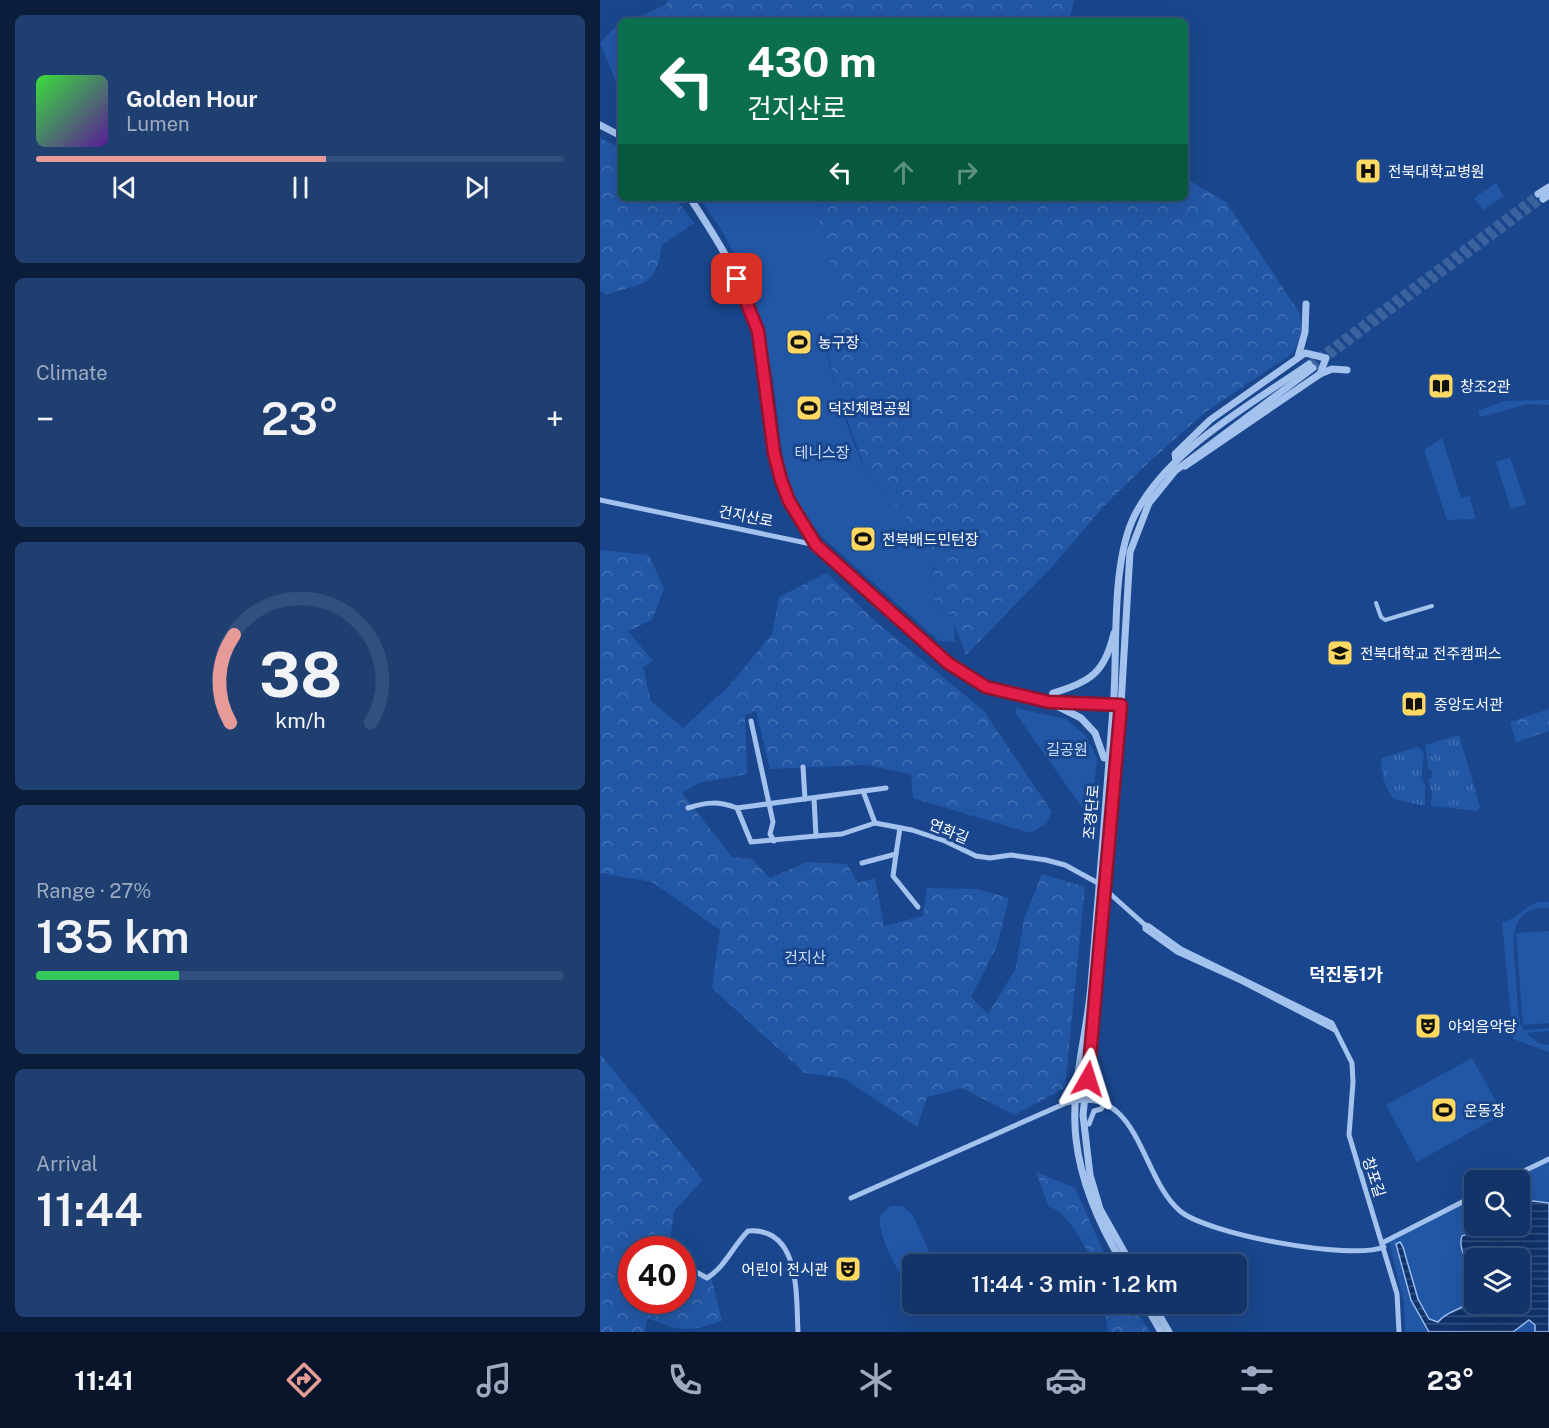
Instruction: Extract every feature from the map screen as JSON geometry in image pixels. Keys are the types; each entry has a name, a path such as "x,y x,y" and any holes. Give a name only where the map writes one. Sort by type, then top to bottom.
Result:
{"street":[{"path":"600,125 618,134"},
{"path":"1544,196 1549,187"},
{"path":"692,201 716,238 750,308 761,347 774,453 781,480 789,501 816,545"},
{"path":"1299,357 1305,332 1306,304"},
{"path":"1320,374 1326,358 1305,353 1210,420 1175,454 1177,464 1182,469 1320,374 1332,369 1347,369"},
{"name":"조경단로","path":"1125,1254 1100,1209 1090,1175 1084,1124 1109,758 1117,705 1118,619 1123,554 1132,522 1154,484 1177,464 1311,366"},
{"name":"조경단로","path":"1117,1254 1100,1224 1091,1199 1076,1140 1076,1100 1101,885 1130,552 1149,503 1177,464"},
{"name":"건지산로","path":"600,500 816,545 964,675 999,692 1049,702 1117,705"},
{"path":"1376,603 1381,617 1385,620 1432,606"},
{"path":"1109,758 1104,758 1095,733 1081,718 1049,702 1053,693 1083,682 1099,670 1110,652 1118,619"},
{"path":"751,721 773,822 770,834 774,841"},
{"path":"803,767 805,799"},
{"path":"688,808 706,802 719,802 737,808 886,788"},
{"path":"863,791 875,823"},
{"path":"814,798 816,836"},
{"name":"연화길","path":"737,808 751,842 842,834 875,823 945,841 976,856 990,858 1011,855 1065,865 1101,885"},
{"path":"900,828 893,876 918,908"},
{"path":"862,863 896,854"},
{"name":"창포길","path":"1101,885 1144,925 1149,926 1161,937 1181,949 1332,1023 1352,1064 1349,1135 1399,1304 1399,1332"},
{"path":"851,1198 1076,1100 1086,1099 1105,1103 1120,1113 1132,1129 1169,1200 1182,1213 1259,1240 1374,1251 1464,1201"},
{"path":"1084,1124 1089,1124 1094,1111 1105,1103"},
{"path":"1527,1170 1549,1160"},
{"path":"696,1272 707,1278 716,1273 736,1243 748,1231 759,1230 769,1234 781,1245 793,1265 798,1332"},
{"path":"1151,1314 1161,1332"},
{"path":"1159,1314 1169,1332"}],"green space":[{"path":"667,0 1074,0 1070,18 672,18 666,4"},
{"path":"666,4 672,18 636,18"},
{"path":"618,26 618,88 600,43"},
{"path":"600,138 618,147 618,201 677,201 694,223 662,245 656,270 645,282 606,295 600,290"},
{"path":"1188,180 1226,202 1299,312 1301,328 1299,338 1293,353 1204,413 1147,464 1104,506 1053,566 966,655 950,614 935,612 933,569 924,543 866,471 836,390 820,319 823,309 815,206 832,201 1188,201"},
{"path":"1496,183 1504,196 1483,210 1474,198"},
{"name":"덕진체련공원","path":"701,201 832,201 815,206 841,301 823,309 822,322 837,391 853,440 867,472 913,525 925,544 932,569 935,612 950,614 954,624 955,642 939,641 821,536 797,504 784,468 773,379 754,296 723,232"},
{"path":"1549,400 1549,405 1529,404 1480,417 1478,411 1504,401"},
{"path":"1442,438 1461,498 1469,496 1476,519 1447,520 1424,450"},
{"path":"1510,457 1526,504 1511,509 1496,462"},
{"name":"건지산","path":"600,550 649,555 664,589 652,620 628,631 653,661 643,667 651,701 683,728 729,686 772,634 779,597 827,573 875,621 983,710 1052,812 1047,823 1031,833 913,798 911,774 866,765 770,769 756,711 745,715 747,774 699,783 682,793 732,857 752,859 770,878 807,862 847,864 858,883 875,878 884,926 923,916 927,888 977,889 1009,898 997,946 971,997 988,1014 1016,968 1024,919 1042,874 1085,887 1065,1088 1014,1115 962,1088 927,1097 917,1127 843,1078 805,1073 712,988 720,930 652,882 600,873"},
{"name":"길공원","path":"1016,708 1066,719 1086,736 1097,759 1091,820 1016,714"},
{"path":"1549,709 1549,731 1516,742 1510,722"},
{"path":"1459,735 1480,807 1478,811 1431,806 1432,792 1428,779 1432,777 1432,772 1428,768 1425,745"},
{"path":"1418,747 1424,753 1421,778 1425,784 1425,806 1394,799 1385,785 1382,769 1381,758"},
{"path":"1539,902 1549,902 1549,908 1535,909 1518,921 1515,931 1514,955 1521,1025 1524,1030 1549,1028 1549,1031 1526,1033 1538,1043 1549,1045 1549,1052 1513,1039 1502,922"},
{"path":"1549,931 1549,1023 1523,1025 1516,933"},
{"path":"600,1054 703,1180 674,1211 671,1236 618,1236 618,1314 696,1314 696,1277 711,1276 722,1321 684,1329 647,1318 645,1332 600,1332"},
{"name":"운동장","path":"1472,1058 1503,1114 1417,1162 1386,1105"},
{"path":"1549,1162 1549,1332 1405,1332 1404,1302 1389,1242 1464,1203 1464,1236 1530,1236 1530,1170"},
{"path":"1036,1172 1075,1188 1105,1254 1089,1254 1069,1222 1063,1215 1049,1207"},
{"path":"890,1206 902,1206 912,1214 930,1254 902,1254 902,1275 885,1243 881,1232 880,1216"},
{"path":"1105,1314 1138,1314 1150,1332 1108,1332"}],"shaded area":[{"path":"1530,1202 1549,1203 1549,1332 1535,1332 1535,1325 1529,1320 1513,1332 1429,1332 1411,1300 1396,1244 1400,1242 1403,1247 1418,1299 1429,1319 1438,1322 1464,1306 1464,1314 1530,1314 1530,1248 1464,1248 1464,1253 1461,1241 1464,1235 1530,1236"}],"tunnel":[{"path":"1309,364 1538,194"},
{"path":"1313,368 1543,199"}],"place":[{"name":"전북대학교병원","path":"1368,171"},
{"name":"농구장","path":"799,342"},
{"name":"창조2관","path":"1441,386"},
{"name":"덕진체련공원","path":"809,408"},
{"name":"전북배드민턴장","path":"863,539"},
{"name":"전북대학교 전주캠퍼스","path":"1340,653"},
{"name":"중앙도서관","path":"1414,704"},
{"name":"야외음악당","path":"1428,1026"},
{"name":"운동장","path":"1444,1110"},
{"name":"어린이 전시관","path":"848,1269"}],"district":[{"name":"덕진동1가","path":"1346,974"}],"route":[{"path":"737,279 758,331 774,453 781,480 789,501 816,545 948,663 986,687 1015,696 1049,702 1121,705 1088,1079"}],"park label":[{"name":"테니스장","path":"822,452"}]}
